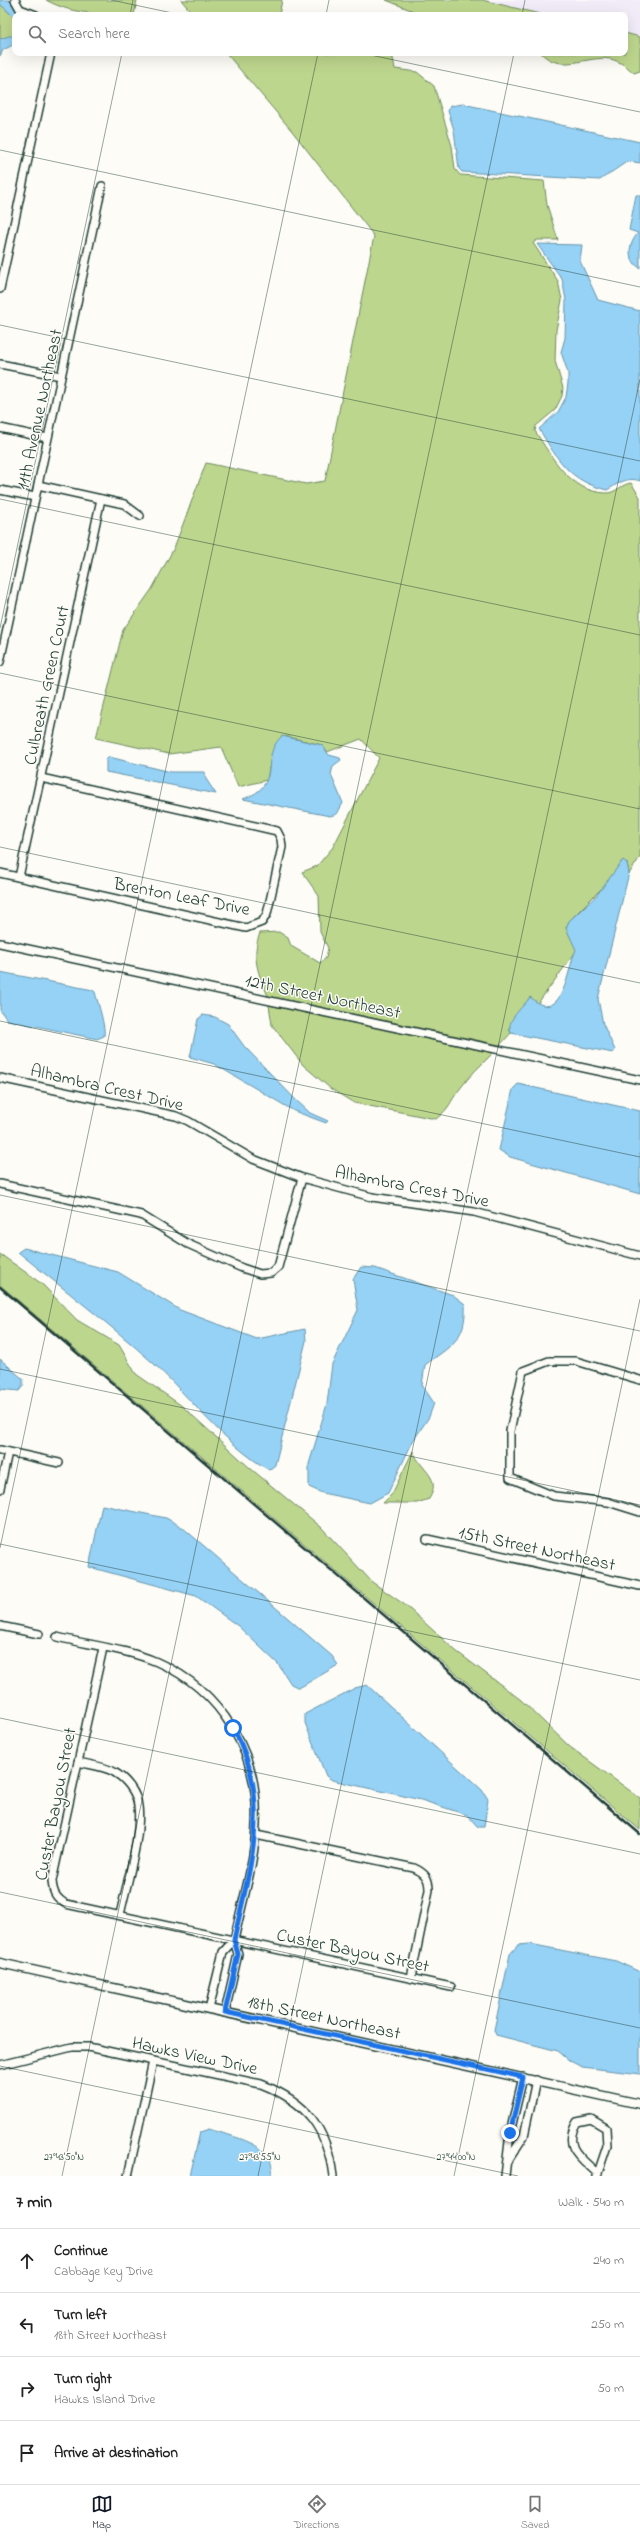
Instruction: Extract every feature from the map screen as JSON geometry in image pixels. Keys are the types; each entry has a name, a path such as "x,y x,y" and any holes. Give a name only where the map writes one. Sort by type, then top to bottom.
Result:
{"street":[{"path":"15,0 20,8 29,12"},
{"path":"0,289 51,56"},
{"name":"11th Avenue Northeast","path":"0,662 102,186"},
{"path":"0,364 61,376"},
{"path":"0,428 47,438"},
{"path":"38,485 124,504 140,516"},
{"path":"0,490 35,497"},
{"name":"Culbreath Green Court","path":"19,877 101,499"},
{"name":"Brenton Leaf Drive","path":"0,873 246,928 262,922 268,907 282,847 281,839 277,831 41,778"},
{"name":"12th Street Northeast","path":"0,943 640,1080"},
{"name":"Alhambra Crest Drive","path":"0,1078 176,1116 188,1121 253,1159 302,1178 372,1197 481,1214 640,1256"},
{"path":"0,1184 141,1215 210,1255 260,1274 271,1273 278,1267 302,1178"},
{"path":"640,1380 576,1361 549,1361 523,1371 510,1430 510,1478 554,1496 608,1502 640,1512"},
{"path":"0,1450 58,1463"},
{"path":"0,1489 8,1452"},
{"name":"15th Street Northeast","path":"427,1539 640,1586"},
{"path":"0,1626 39,1634"},
{"path":"57,1638 148,1659 177,1672 200,1689 220,1709 243,1745 252,1770 256,1801 256,1835 234,1940 238,1954 225,2012"},
{"name":"Custer Bayou Street","path":"103,1648 52,1882 52,1891 57,1899 66,1904 451,1987"},
{"path":"78,1762 113,1771 129,1785 138,1805 139,1823 120,1915"},
{"path":"256,1835 414,1868 424,1873 429,1880 429,1890 411,1978"},
{"path":"210,2009 223,1952 234,1940"},
{"name":"18th Street Northeast","path":"0,1964 523,2077 640,2104"},
{"name":"Hawks View Drive","path":"0,2065 80,2046 262,2084 281,2092 301,2106 318,2124 330,2155 333,2176"},
{"path":"128,2176 153,2061"},
{"path":"505,2176 508,2161 510,2133 523,2077"},
{"path":"508,2161 524,2136 536,2080"},
{"path":"592,2119 606,2128 607,2146 597,2175 572,2146 570,2134 577,2122 592,2119"}],"shaded area":[{"path":"482,0 640,0 640,37 628,34 628,12 532,12"}],"green space":[{"path":"46,0 137,0 135,12 84,12 56,5"},
{"path":"181,0 282,0 280,12 191,12"},
{"path":"386,0 482,0 532,12 416,12"},
{"path":"0,4 12,15 12,37 0,39"},
{"path":"628,34 640,37 640,71 634,73 626,66 610,59 601,58 566,63 549,59 545,56 628,56"},
{"path":"229,56 393,56 395,69 417,72 434,86 452,146 455,169 460,175 544,181 547,205 558,240 537,240 533,243 558,281 562,300 556,330 555,361 563,388 562,396 555,410 536,426 535,431 555,462 572,480 582,487 593,491 609,493 631,483 640,497 640,857 629,874 627,863 622,861 609,881 569,921 566,928 577,950 538,1003 530,997 513,1020 509,1029 511,1033 500,1045 268,996 261,980 257,965 256,949 260,933 279,932 288,938 291,946 320,963 326,958 328,948 320,932 319,896 302,872 317,866 333,847 379,758 361,739 327,752 322,745 285,736 271,757 267,780 238,787 221,747 169,754 96,738 123,630 152,589 174,548 206,463 306,484 325,481 374,236 292,131"},
{"path":"269,1005 493,1053 467,1080 447,1108 436,1119 354,1103 331,1089 303,1065 272,1025"},
{"path":"0,1254 42,1284 77,1320 119,1345 136,1374 182,1406 250,1468 321,1527 372,1582 405,1605 456,1651 521,1700 570,1747 640,1798 640,1830 0,1285"},
{"path":"413,1451 432,1480 433,1485 429,1499 417,1503 383,1503 392,1494"}],"water":[{"path":"0,0 9,0 19,12 12,12 12,15 0,4"},
{"path":"12,36 12,46 3,50 0,56 0,39"},
{"path":"463,104 640,142 640,163 628,161 600,180 462,172 459,169 454,130 448,111 450,106"},
{"path":"636,195 640,195 640,268 632,260 630,252 632,242 638,233 629,230"},
{"path":"537,244 582,245 580,261 598,300 640,311 640,481 631,479 627,480 607,490 583,481 566,468 559,460 539,429 558,412 566,397 568,373 561,352 565,338 566,300 562,279"},
{"path":"282,736 322,745 329,755 340,758 341,760 333,766 331,775 343,803 337,814 330,816 243,799 255,793 263,786 267,779 275,744"},
{"path":"109,757 171,772 205,772 206,779 216,794 106,772 106,760"},
{"path":"623,860 627,863 629,873 598,999 603,1024 615,1050 613,1053 511,1033 510,1023 530,997 539,1003 548,1006 555,1002 561,995 576,950 566,928 569,921 596,896"},
{"path":"0,972 93,990 95,992 104,1027 104,1036 97,1039 7,1020 0,1010"},
{"path":"203,1015 215,1017 228,1024 244,1046 295,1099 310,1113 328,1121 326,1123 294,1111 214,1064 190,1057 198,1019"},
{"path":"518,1084 640,1111 640,1194 510,1157 499,1150 513,1089"},
{"path":"24,1248 118,1272 180,1310 257,1339 305,1329 306,1341 275,1465 269,1470 237,1447 208,1420 153,1363 103,1320 18,1252"},
{"path":"361,1267 375,1268 453,1295 465,1304 465,1316 460,1334 449,1347 425,1365 422,1385 434,1403 429,1417 413,1441 388,1493 370,1503 322,1493 309,1487 309,1464 327,1404 332,1364 358,1310 353,1279"},
{"path":"0,1359 23,1379 23,1386 19,1391 0,1389"},
{"path":"102,1505 166,1518 182,1527 332,1656 338,1665 299,1688 291,1684 278,1664 238,1626 196,1596 89,1567"},
{"path":"367,1685 482,1790 488,1799 484,1827 478,1827 467,1815 421,1800 332,1780 326,1776 305,1723 305,1714 355,1688"},
{"path":"530,1944 616,1961 640,1972 640,2074 582,2067 570,2061 558,2051 496,2035 494,2030 510,1954 518,1945"},
{"path":"209,2129 251,2143 260,2149 268,2156 272,2165 272,2176 190,2176 200,2132"}],"railway":[{"path":"0,1287 640,1834"}],"route":[{"path":"233,1728 243,1745 252,1770 257,1823 256,1835 234,1940 238,1954 225,2012 523,2077 510,2133"}]}
